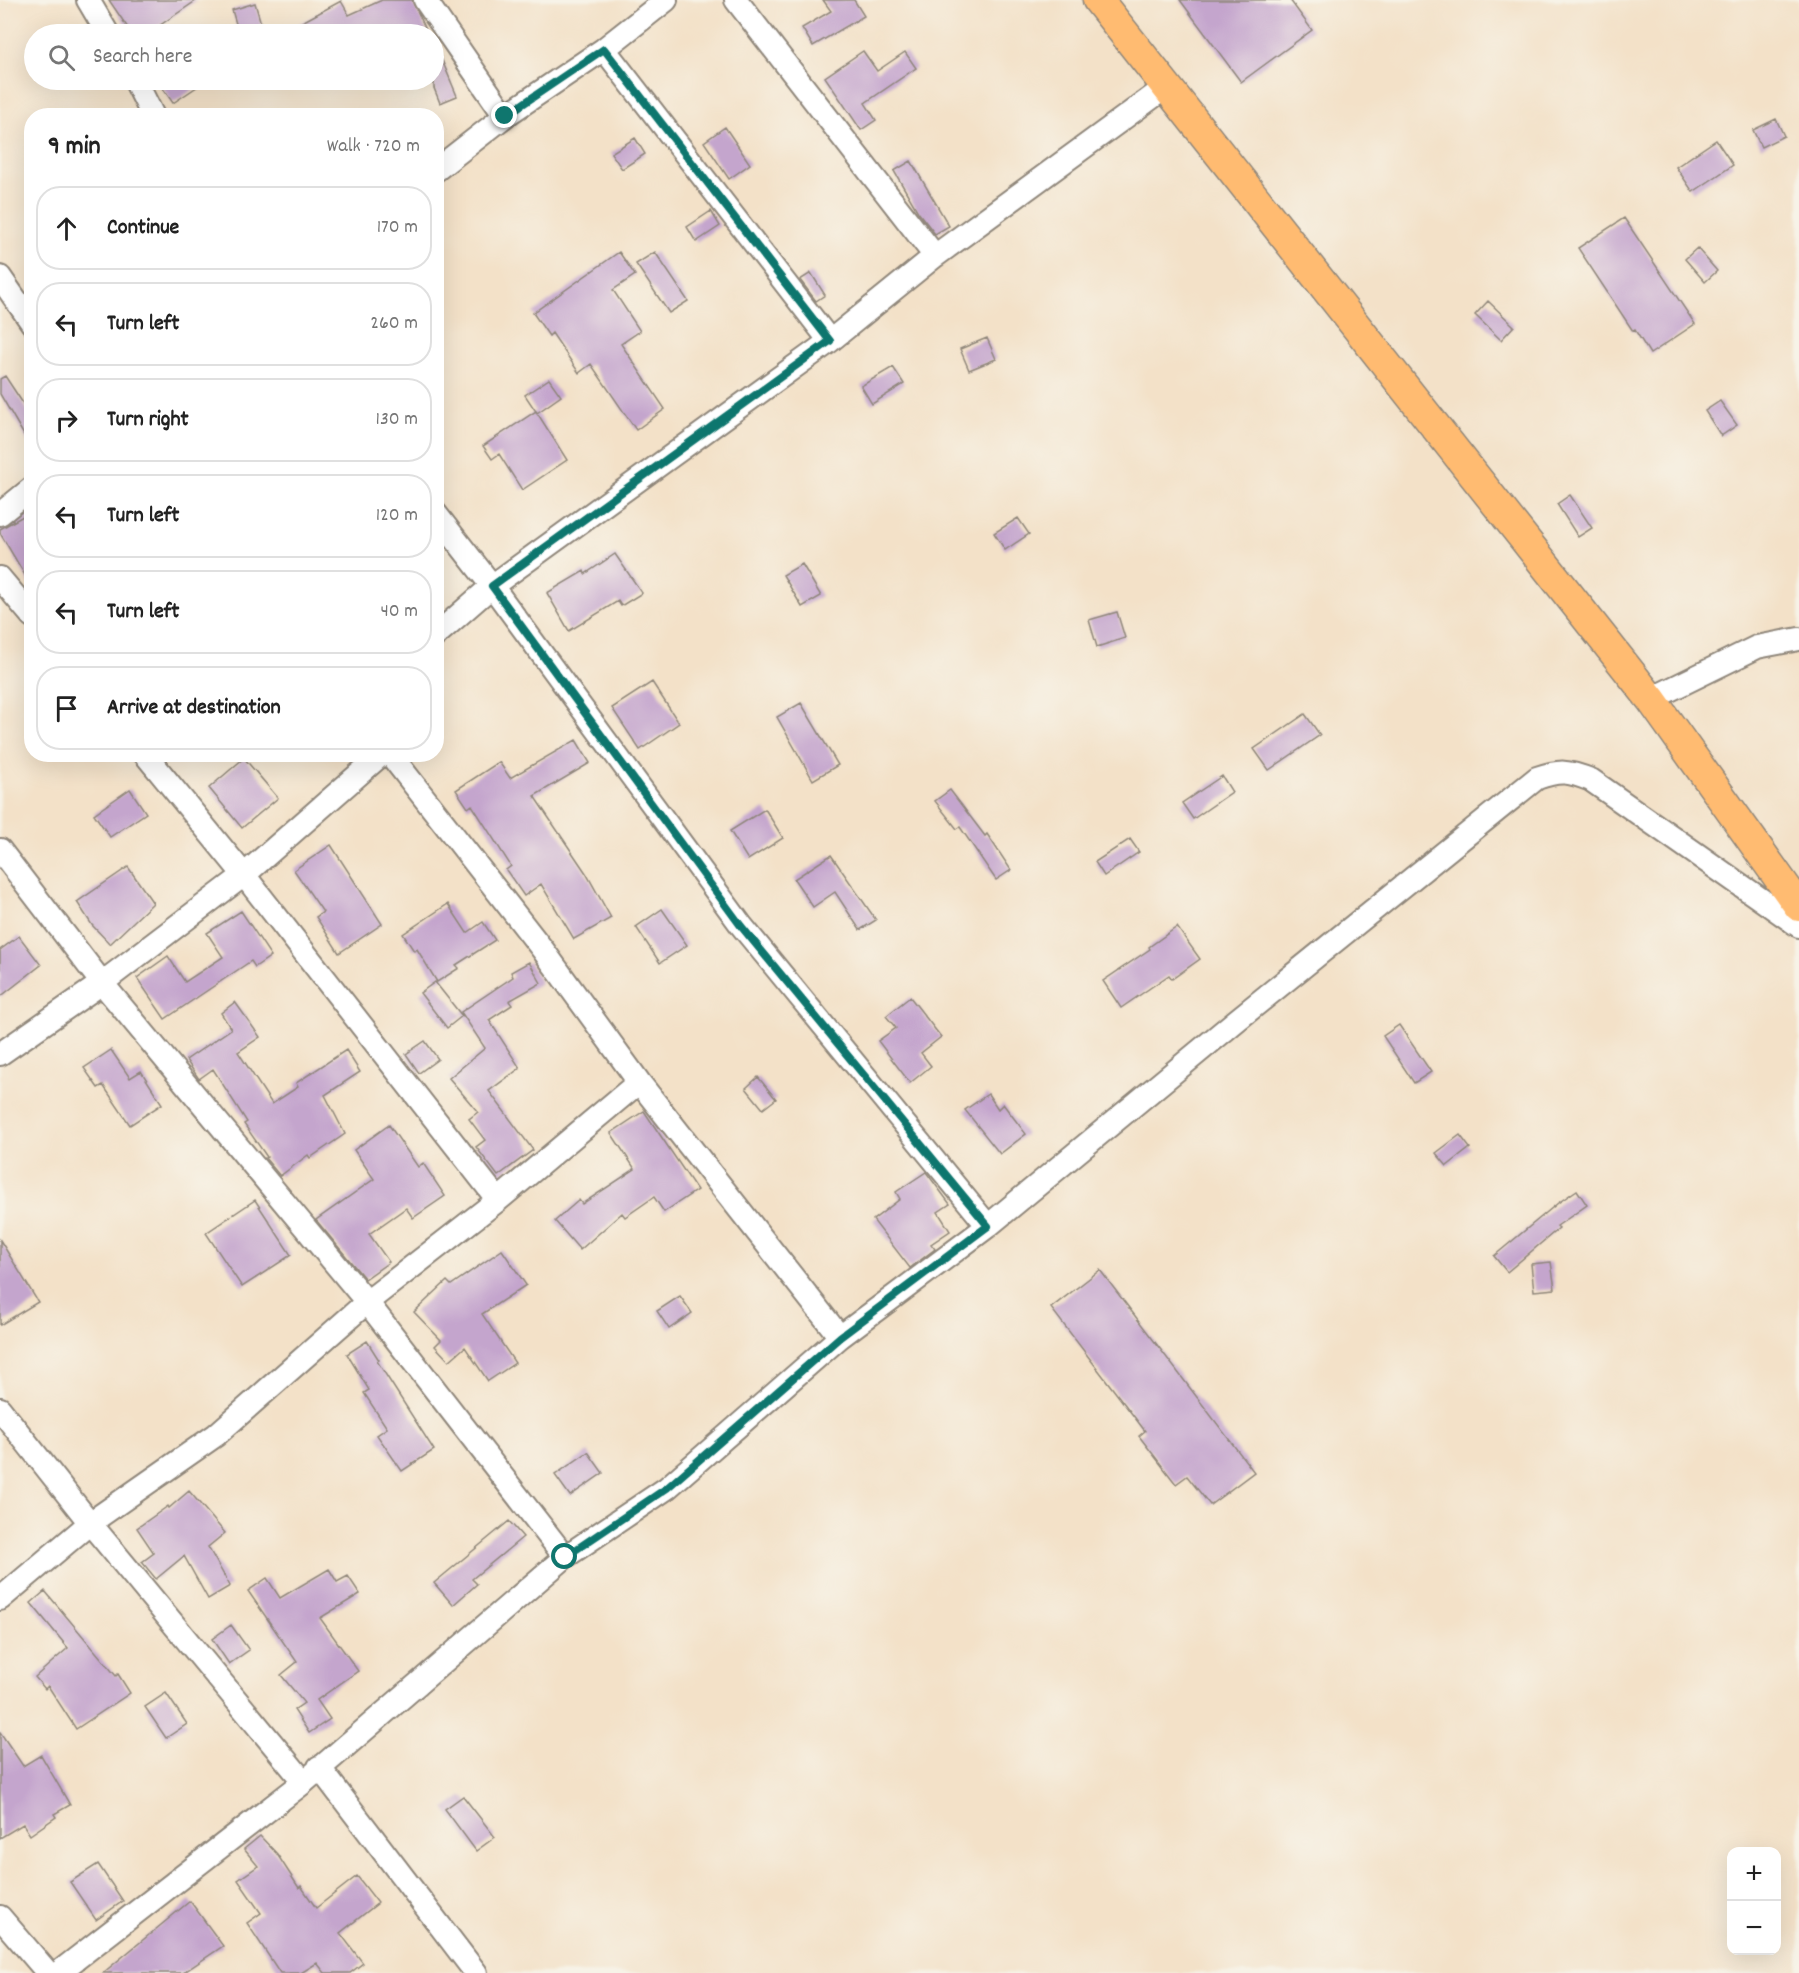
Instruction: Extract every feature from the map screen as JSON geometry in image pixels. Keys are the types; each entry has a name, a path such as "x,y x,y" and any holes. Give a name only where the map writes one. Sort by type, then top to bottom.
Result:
{"main road":[{"path":"1098,0 1650,699 1799,906"}],"street":[{"path":"88,0 102,24"},
{"path":"424,0 441,24"},
{"path":"444,164 505,116 604,49 666,0"},
{"path":"736,0 935,256"},
{"path":"444,29 505,116"},
{"path":"604,49 830,341"},
{"path":"444,628 492,586 830,341 935,256 1166,87"},
{"path":"140,90 149,108"},
{"path":"0,277 24,312"},
{"path":"0,514 24,494"},
{"path":"444,524 492,586 741,926 988,1226"},
{"path":"0,578 24,606"},
{"path":"1650,699 1757,646 1799,639"},
{"path":"152,762 244,875 498,1200"},
{"path":"0,1054 102,983 244,875 373,762"},
{"path":"396,762 543,950 639,1082 840,1337"},
{"path":"58,1973 312,1775 565,1557 667,1488 840,1337 988,1226 1246,1012 1537,778 1558,771 1575,773 1591,780 1799,926"},
{"path":"0,850 102,983 367,1302 565,1557"},
{"path":"0,1599 90,1523 216,1435 367,1302 498,1200 639,1082"},
{"path":"0,1408 90,1523 312,1775 476,1973"},
{"path":"0,1917 48,1973"}],"building":[{"path":"109,0 197,0 162,24 125,24"},
{"path":"382,0 412,0 423,24 298,24 341,1 349,15"},
{"path":"823,0 854,0 864,16 813,46 802,28 831,11"},
{"path":"1180,0 1290,0 1312,30 1241,82"},
{"path":"255,3 261,24 236,24 232,10"},
{"path":"863,51 877,71 905,52 916,68 865,103 876,120 861,130 825,77"},
{"path":"444,65 457,96 440,103 435,90 444,90"},
{"path":"164,90 192,90 173,103"},
{"path":"1776,119 1784,136 1761,147 1753,130"},
{"path":"725,127 750,164 729,179 704,142"},
{"path":"635,138 645,154 622,169 611,153"},
{"path":"1716,140 1733,165 1693,192 1676,167"},
{"path":"911,161 949,226 935,234 918,212 894,171"},
{"path":"711,211 720,226 696,242 687,227"},
{"path":"1624,218 1695,324 1650,354 1578,248"},
{"path":"1697,248 1717,271 1705,282 1685,259"},
{"path":"619,252 635,275 613,290 640,331 621,344 665,409 636,430 591,364 579,373 552,333 549,336 533,313"},
{"path":"655,252 688,301 669,313 636,264"},
{"path":"811,273 825,295 816,301 800,280"},
{"path":"1488,301 1514,326 1501,340 1475,315"},
{"path":"987,338 996,359 969,370 960,349"},
{"path":"893,367 904,384 872,404 861,386"},
{"path":"5,376 24,405 24,435 0,394 0,379"},
{"path":"549,379 561,396 537,413 525,395"},
{"path":"1720,401 1737,425 1721,436 1705,411"},
{"path":"536,411 567,460 522,490 499,454 492,459 483,446"},
{"path":"1570,495 1592,528 1578,537 1557,504"},
{"path":"24,516 24,574 0,533 0,529"},
{"path":"1018,518 1029,534 1005,550 994,533"},
{"path":"615,554 642,593 621,606 618,601 569,631 547,593 584,571 585,574"},
{"path":"802,564 821,596 802,607 783,575"},
{"path":"1117,612 1125,638 1097,647 1089,620"},
{"path":"652,682 679,723 640,750 612,708"},
{"path":"801,703 838,765 813,780 777,717"},
{"path":"1305,714 1320,735 1269,770 1254,749"},
{"path":"576,740 590,763 534,796 586,873 611,918 574,939 541,884 524,896 506,870 511,866 472,805 468,808 456,790 499,762 510,778"},
{"path":"239,762 247,762 278,798 242,828 209,788"},
{"path":"1222,776 1232,792 1193,819 1182,803"},
{"path":"130,789 146,813 110,837 94,814"},
{"path":"950,790 985,836 987,834 1011,870 996,880 960,827 957,829 935,801"},
{"path":"765,809 783,838 748,860 730,831"},
{"path":"1130,839 1139,852 1104,876 1095,862"},
{"path":"331,845 382,924 339,953 316,917 323,912 294,870"},
{"path":"831,855 876,920 860,930 835,892 813,907 794,879"},
{"path":"128,867 153,903 110,944 92,925 77,902"},
{"path":"448,904 467,933 483,922 495,940 456,965 459,968 437,982 417,949 414,951 403,934"},
{"path":"662,909 687,945 660,963 636,927"},
{"path":"241,911 271,956 255,967 251,961 165,1019 137,978 168,956 185,982 223,957 207,933"},
{"path":"1177,927 1200,959 1172,979 1169,975 1121,1008 1103,981 1150,949 1149,947"},
{"path":"19,936 41,965 0,997 0,950"},
{"path":"529,962 541,983 509,1001 512,1005 489,1020 520,1068 489,1091 533,1150 498,1176 476,1147 485,1140 469,1119 478,1112 449,1078 485,1048 461,1012 513,977 511,972"},
{"path":"435,982 462,1016 447,1028 420,993"},
{"path":"910,997 941,1037 921,1053 931,1066 910,1083 878,1041 896,1028 886,1016"},
{"path":"235,1002 260,1037 238,1052 272,1104 298,1087 296,1083 346,1050 360,1072 325,1095 345,1134 310,1158 308,1155 280,1176 265,1158 267,1157 244,1124 247,1122 213,1069 199,1079 186,1060 231,1029 221,1013"},
{"path":"1399,1025 1431,1072 1414,1083 1383,1036"},
{"path":"425,1041 438,1059 419,1073 406,1054"},
{"path":"111,1050 130,1078 141,1071 162,1104 130,1125 103,1085 98,1088 84,1068"},
{"path":"758,1077 776,1099 763,1109 746,1088"},
{"path":"988,1094 998,1109 1003,1104 1026,1134 1000,1154 965,1110"},
{"path":"644,1111 697,1190 664,1212 654,1197 625,1217 622,1213 580,1250 555,1221 579,1200 582,1204 635,1169 611,1133"},
{"path":"389,1125 418,1167 423,1163 445,1196 413,1218 406,1208 369,1234 389,1262 365,1279 316,1220 374,1179 354,1150"},
{"path":"1460,1135 1470,1148 1447,1166 1436,1153"},
{"path":"926,1172 950,1204 938,1212 950,1231 931,1244 935,1249 910,1268 873,1220 900,1199 896,1192"},
{"path":"1577,1190 1587,1205 1557,1226 1559,1228 1507,1272 1494,1256"},
{"path":"255,1200 291,1255 242,1287 206,1233"},
{"path":"0,1240 38,1302 0,1325"},
{"path":"502,1250 526,1285 482,1314 515,1363 488,1381 465,1347 449,1361 435,1346 441,1340 414,1312 447,1281 451,1285"},
{"path":"1551,1262 1555,1289 1534,1291 1531,1264"},
{"path":"1100,1270 1254,1472 1210,1505 1187,1476 1176,1484 1139,1436 1145,1431 1051,1308"},
{"path":"680,1296 692,1313 669,1329 657,1311"},
{"path":"367,1341 379,1360 377,1361 434,1450 402,1471 377,1435 387,1428 364,1393 369,1390 347,1354"},
{"path":"588,1452 603,1473 570,1496 555,1475"},
{"path":"189,1491 225,1533 208,1547 230,1586 208,1599 184,1556 156,1579 142,1562 154,1553 137,1528 168,1506 169,1508"},
{"path":"509,1521 523,1537 472,1579 477,1584 453,1605 434,1583"},
{"path":"329,1569 337,1582 348,1576 360,1594 320,1618 358,1671 317,1700 330,1719 309,1733 294,1710 304,1703 281,1675 297,1662 248,1591 267,1578 280,1598"},
{"path":"45,1591 116,1676 118,1674 130,1693 76,1729 48,1686 45,1689 35,1677 68,1648 31,1603"},
{"path":"231,1625 249,1650 229,1664 212,1639"},
{"path":"166,1693 187,1724 166,1738 145,1707"},
{"path":"0,1732 23,1766 41,1755 70,1805 54,1814 56,1817 30,1835 23,1824 0,1838"},
{"path":"463,1796 495,1837 476,1851 445,1809"},
{"path":"260,1836 277,1854 299,1888 301,1886 316,1908 357,1876 378,1903 340,1933 363,1963 350,1973 325,1973 317,1963 301,1973 280,1973 247,1923 261,1913 238,1880 258,1866 244,1849"},
{"path":"98,1864 123,1901 96,1920 70,1882"},
{"path":"190,1901 223,1946 183,1973 103,1973"}],"route":[{"path":"505,116 604,49 830,341 492,586 741,926 988,1226 840,1337 667,1488 565,1557"}]}
